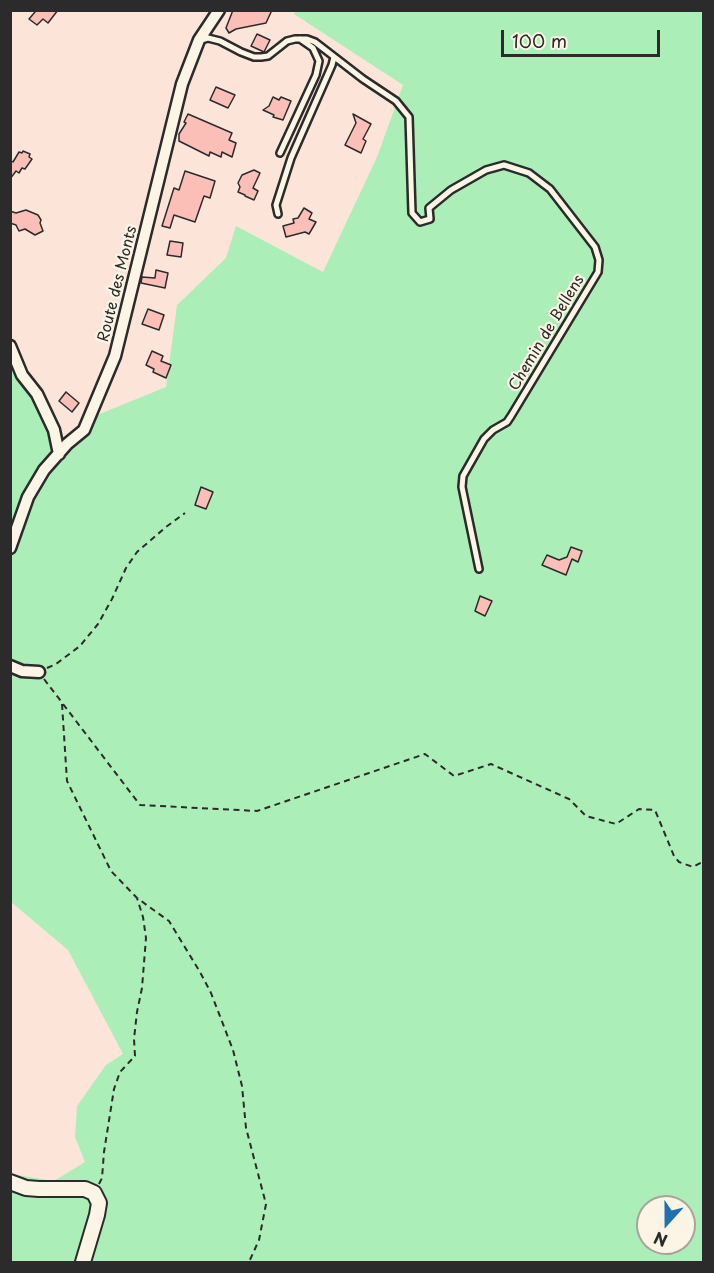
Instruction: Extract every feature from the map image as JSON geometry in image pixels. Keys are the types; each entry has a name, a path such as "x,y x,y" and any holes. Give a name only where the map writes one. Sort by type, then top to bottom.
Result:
{"street":[{"name":"Route des Monts","path":"10,548 28,497 44,470 67,444 84,430 116,356 182,84 199,40 219,10"},
{"path":"10,346 22,375 37,394 54,430 59,454"},
{"path":"10,666 22,671 39,672"},
{"path":"10,1182 26,1188 85,1189 94,1193 99,1203 83,1263"}],"lane":[{"path":"199,40 214,39 248,54 261,57 268,56 287,41 295,39 302,40 313,48 319,61 316,75 280,153"},
{"name":"Chemin de Bellens","path":"295,39 315,42 396,101 409,117 412,213 420,222 430,219 429,208 451,189 486,170 504,165 529,173 550,189 595,247 599,260 598,272 511,416 507,422 493,430 484,439 464,476 462,487 479,569"},
{"path":"278,214 276,205 288,167 334,57"}],"path":[{"path":"185,513 137,552 126,568 98,624 80,646 56,664 39,672 140,805 257,811 425,754 454,776 491,764 569,799 586,816 616,824 639,809 655,810 674,856 679,862 693,867 704,861"},
{"path":"62,702 67,781 111,871 137,898 169,921 211,993 233,1050 242,1086 246,1128 266,1204 259,1240 249,1263"},
{"path":"94,1193 102,1178 114,1089 120,1072 135,1056 134,1039 142,988 146,938 137,898"}],"green space":[{"path":"296,11 703,11 703,1262 11,1262 11,1174 54,1181 85,1162 75,1137 77,1106 106,1065 123,1054 68,950 11,902 10,330 15,351 30,376 44,393 65,441 85,420 166,387 177,305 226,258 236,226 323,272 377,157 403,85 294,14"}],"building":[{"path":"33,10 58,10 48,23 43,19 37,25 29,19 35,12"},
{"path":"233,10 272,10 266,23 236,29 229,33 226,28"},
{"path":"257,34 270,40 264,52 251,46"},
{"path":"216,87 235,95 228,108 210,100"},
{"path":"273,97 291,101 283,120 263,110 269,106"},
{"path":"188,114 232,133 229,140 236,143 232,157 222,152 221,157 210,152 209,156 179,141 179,134 186,123 184,122"},
{"path":"353,114 371,124 363,139 366,141 361,153 345,145 356,123"},
{"path":"19,152 30,154 29,157 32,159 25,169 22,168 19,173 16,171 10,179 10,160 13,162"},
{"path":"254,170 260,173 253,188 258,191 254,200 238,192 240,187 238,183 242,175"},
{"path":"185,171 215,181 210,198 204,196 195,222 174,215 170,228 162,226 174,188 179,190"},
{"path":"304,208 312,213 309,219 316,222 309,234 305,232 286,237 283,226 294,223 293,219 298,218"},
{"path":"26,210 38,215 43,231 35,235 25,229 19,231 16,225 10,223 10,211 16,213"},
{"path":"170,241 183,243 181,257 167,255"},
{"path":"156,270 168,273 165,288 141,283 142,277 155,278"},
{"path":"148,309 164,315 159,330 142,324"},
{"path":"152,351 163,356 161,361 171,365 166,378 153,372 154,369 146,365"},
{"path":"66,392 79,403 72,412 59,401"},
{"path":"201,487 213,492 206,509 195,505"},
{"path":"571,547 582,551 578,562 572,559 566,575 542,565 547,555 559,560 567,557"},
{"path":"480,596 492,601 485,616 475,611"}]}
